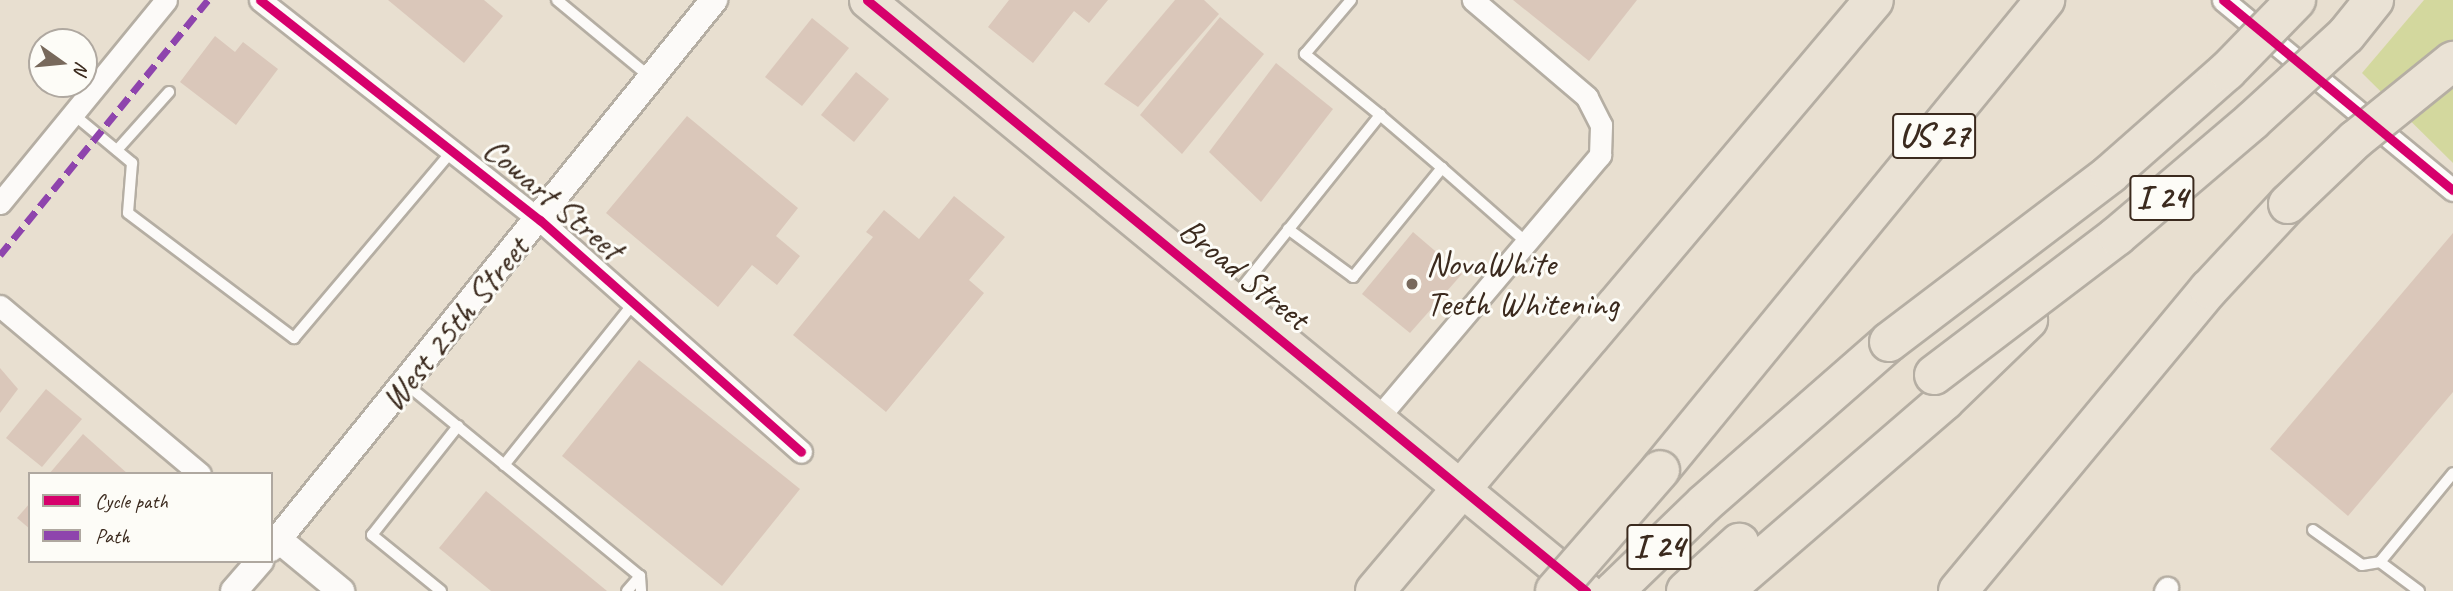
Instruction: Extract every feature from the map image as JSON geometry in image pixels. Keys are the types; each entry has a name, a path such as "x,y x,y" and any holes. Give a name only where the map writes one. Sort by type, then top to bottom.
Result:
{"highway":[{"path":"1376,591 1874,0"},
{"name":"US 27","path":"1555,591 1660,470 2045,0"},
{"name":"I 24","path":"1614,591 1704,504 1889,342 2110,174 2227,71 2296,0"},
{"name":"I 24","path":"1686,591 1756,545 2252,121 2346,35 2374,0"},
{"path":"1958,591 2167,340 2288,204 2356,140 2453,61"},
{"path":"1724,591 1756,545"}],"main road":[{"name":"Broad Street","path":"867,0 1586,591"}],"street":[{"path":"0,203 166,0"},
{"name":"Cowart Street","path":"260,0 540,220 801,452"},
{"name":"West 25th Street","path":"274,540 540,220 714,0"},
{"path":"1377,419 1600,155 1601,125 1587,97 1473,0"},
{"path":"2223,0 2453,190"},
{"path":"0,306 198,472"},
{"path":"274,540 341,591"},
{"path":"234,591 258,563"}],"lane":[{"path":"557,0 652,79"},
{"path":"1351,0 1305,54 1380,115 1526,242"},
{"path":"117,150 169,92"},
{"path":"73,114 132,163 128,213 295,338 452,151"},
{"path":"1232,300 1380,115"},
{"path":"1288,229 1353,277 1442,168"},
{"path":"504,465 634,303"},
{"path":"406,384 640,576 641,591"},
{"path":"435,589 372,535 458,426"},
{"path":"2313,530 2361,565 2380,562 2453,473"},
{"path":"2380,562 2419,591"},
{"path":"627,591 640,576"}],"green space":[{"path":"2424,0 2453,0 2453,163 2362,73"}],"building":[{"path":"388,0 484,0 503,16 464,63"},
{"path":"1009,0 1108,0 1089,23 1074,11 1033,63 988,27"},
{"path":"1175,0 1204,0 1219,14 1138,107 1104,84"},
{"path":"1513,0 1637,0 1589,61"},
{"path":"1220,17 1264,54 1182,154 1140,115"},
{"path":"812,18 849,48 802,106 765,77"},
{"path":"215,36 235,52 243,42 278,69 236,125 180,82"},
{"path":"1276,63 1333,109 1261,202 1209,152"},
{"path":"856,72 889,99 854,142 821,115"},
{"path":"687,116 798,208 776,236 800,256 777,285 752,265 718,307 606,213"},
{"path":"954,196 1005,237 969,280 984,293 886,412 793,335 873,237 866,232 884,210 919,239"},
{"name":"NovaWhite Teeth Whitening","path":"1413,232 1462,274 1410,333 1362,294"},
{"path":"2453,233 2453,392 2348,516 2270,449"},
{"path":"639,360 800,489 722,586 562,456"},
{"path":"0,368 18,389 0,413"},
{"path":"46,389 82,419 42,467 6,438"},
{"path":"83,434 126,472 51,472"},
{"path":"486,491 607,591 491,591 439,548"},
{"path":"28,505 28,527 17,518"}],"marked path":[{"path":"0,255 208,0"}],"cycle path":[{"path":"260,0 540,220 801,452"},
{"path":"867,0 1586,591"},
{"path":"2223,0 2453,190"}],"place":[{"name":"NovaWhite Teeth Whitening","path":"1412,284"}]}
